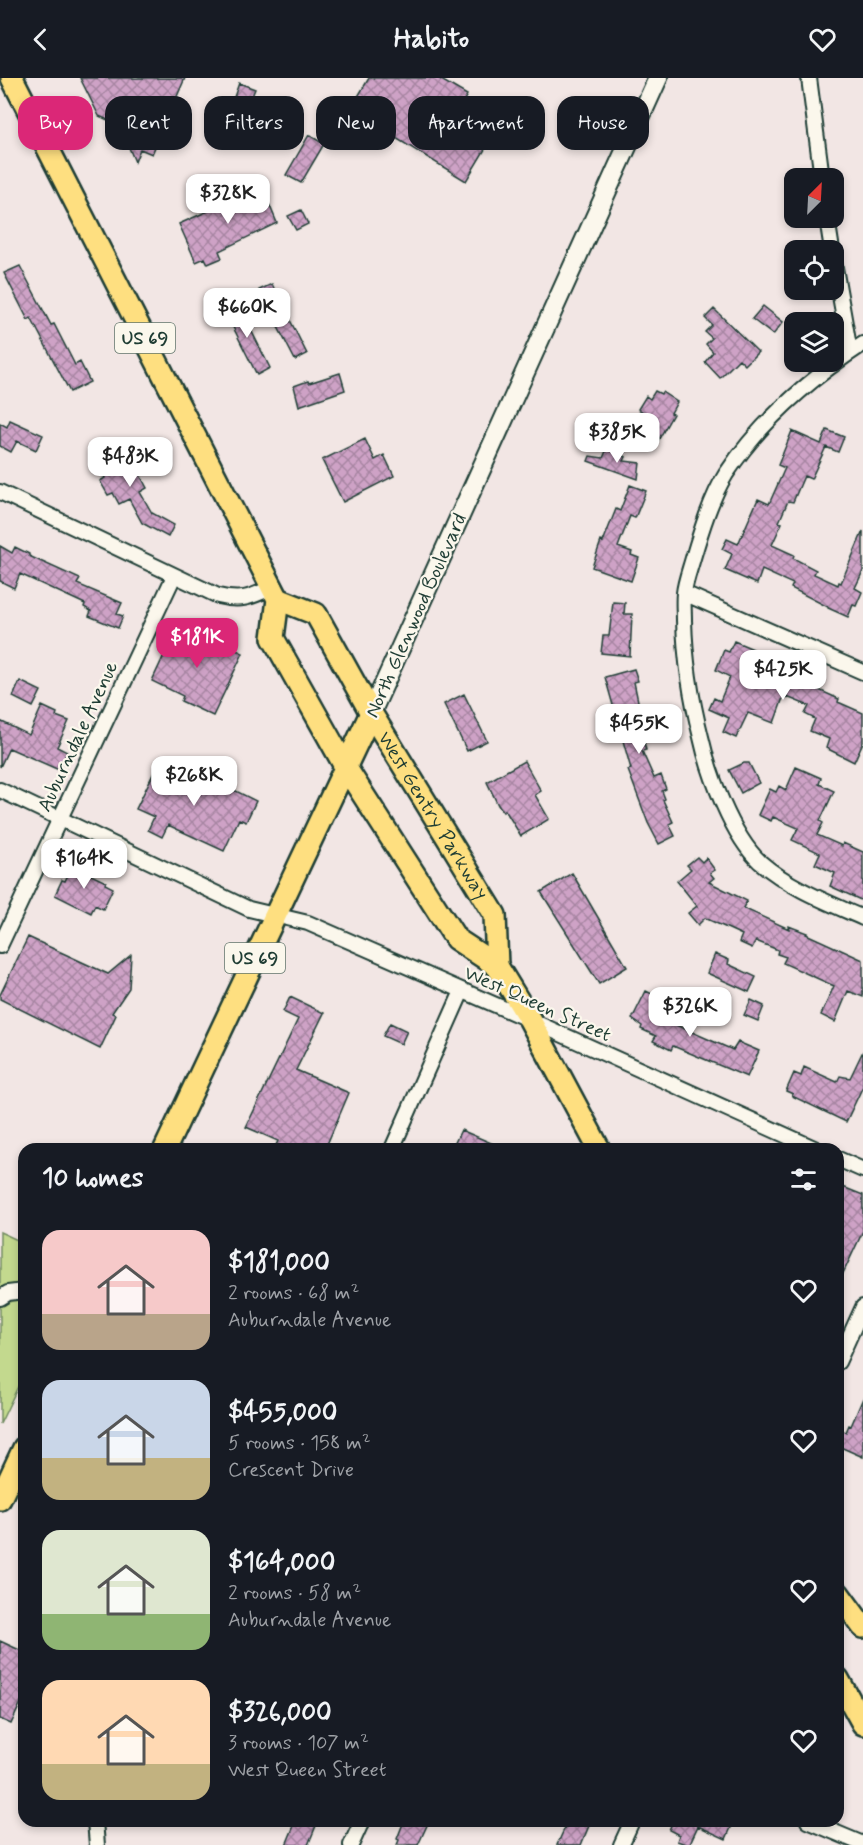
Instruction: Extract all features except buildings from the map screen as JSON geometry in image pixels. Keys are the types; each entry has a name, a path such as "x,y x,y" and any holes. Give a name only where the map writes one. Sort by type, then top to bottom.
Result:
{"main road":[{"name":"US 69","path":"12,78 275,593"},
{"name":"West Gentry Parkway","path":"497,966 495,915 371,712 316,614 275,593 273,638 346,768 456,939 497,966 530,1020 596,1143"},
{"name":"North Glenwood Boulevard","path":"168,1143 371,712"},
{"path":"0,1499 18,1461"},
{"path":"844,1601 863,1627"},
{"path":"844,1690 863,1724"}],"street":[{"name":"North Glenwood Boulevard","path":"371,712 658,78"},
{"path":"809,78 821,168"},
{"path":"841,300 850,352"},
{"path":"863,344 794,396 757,434 725,475 701,528 684,593 685,647 692,698 701,739 721,798 744,844 759,861 784,880 863,918"},
{"path":"0,492 218,596 238,600 275,593"},
{"name":"Auburndale Avenue","path":"0,946 174,576"},
{"path":"684,593 863,672"},
{"name":"West Queen Street","path":"0,790 249,909 308,924 530,1020 803,1143"},
{"path":"395,1143 462,991"},
{"path":"844,1162 863,1170"},
{"path":"0,1298 8,1293 18,1292"},
{"path":"844,1349 863,1307"},
{"path":"96,1827 97,1845"},
{"path":"351,1845 359,1827"},
{"path":"621,1845 629,1827"},
{"path":"822,1827 863,1844"}],"green space":[{"path":"0,1232 18,1240 18,1386 0,1424"}]}
